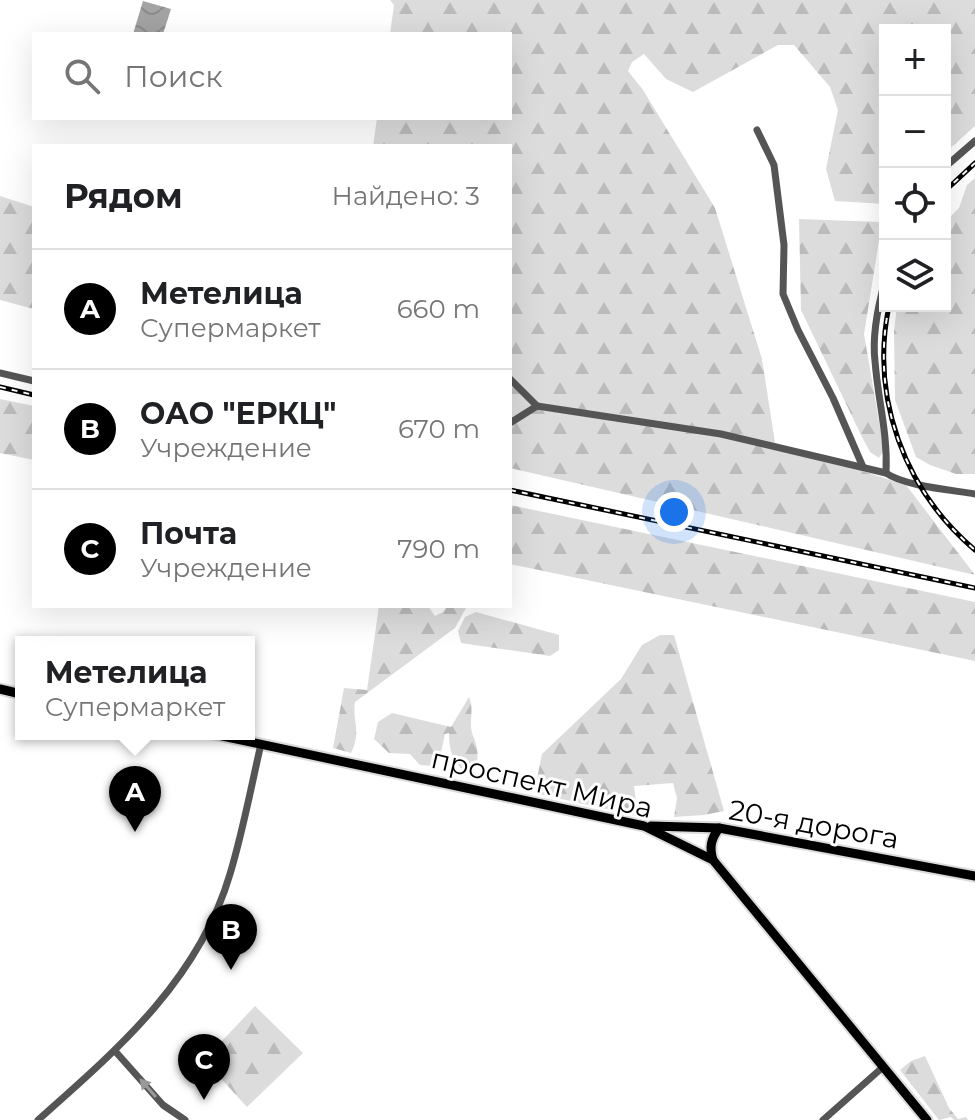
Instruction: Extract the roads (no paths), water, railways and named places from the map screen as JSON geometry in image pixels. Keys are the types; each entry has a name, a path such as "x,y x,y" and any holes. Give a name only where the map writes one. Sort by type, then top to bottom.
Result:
{"main road":[{"name":"проспект Мира","path":"242,740 644,826 713,860 927,1120"},
{"name":"20-я дорога","path":"644,826 719,828 975,876"},
{"path":"713,860 709,849 719,828"}],"street":[{"path":"757,130 774,165 784,245 783,294 863,467"},
{"path":"951,162 975,141"},
{"path":"879,311 874,360 888,445 886,473"},
{"path":"0,373 32,381"},
{"path":"512,381 537,406 721,434 863,467 916,483 975,494"},
{"path":"512,422 537,406"},
{"path":"38,1120 115,1051 171,990 192,958 230,875 261,744"},
{"path":"115,1051 163,1105 185,1120"},
{"path":"823,1120 883,1067"}],"water":[{"path":"143,1 171,9 164,32 134,32"}],"railway":[{"path":"951,185 975,163"},
{"path":"888,312 884,374 898,440 929,499 950,526 975,550"},
{"path":"0,387 32,395"},
{"path":"512,490 975,588"}],"place":[{"name":"Метелица","path":"135,832"},
{"name":"ОАО \"ЕРКЦ\"","path":"231,970"},
{"name":"Почта","path":"204,1100"}]}
